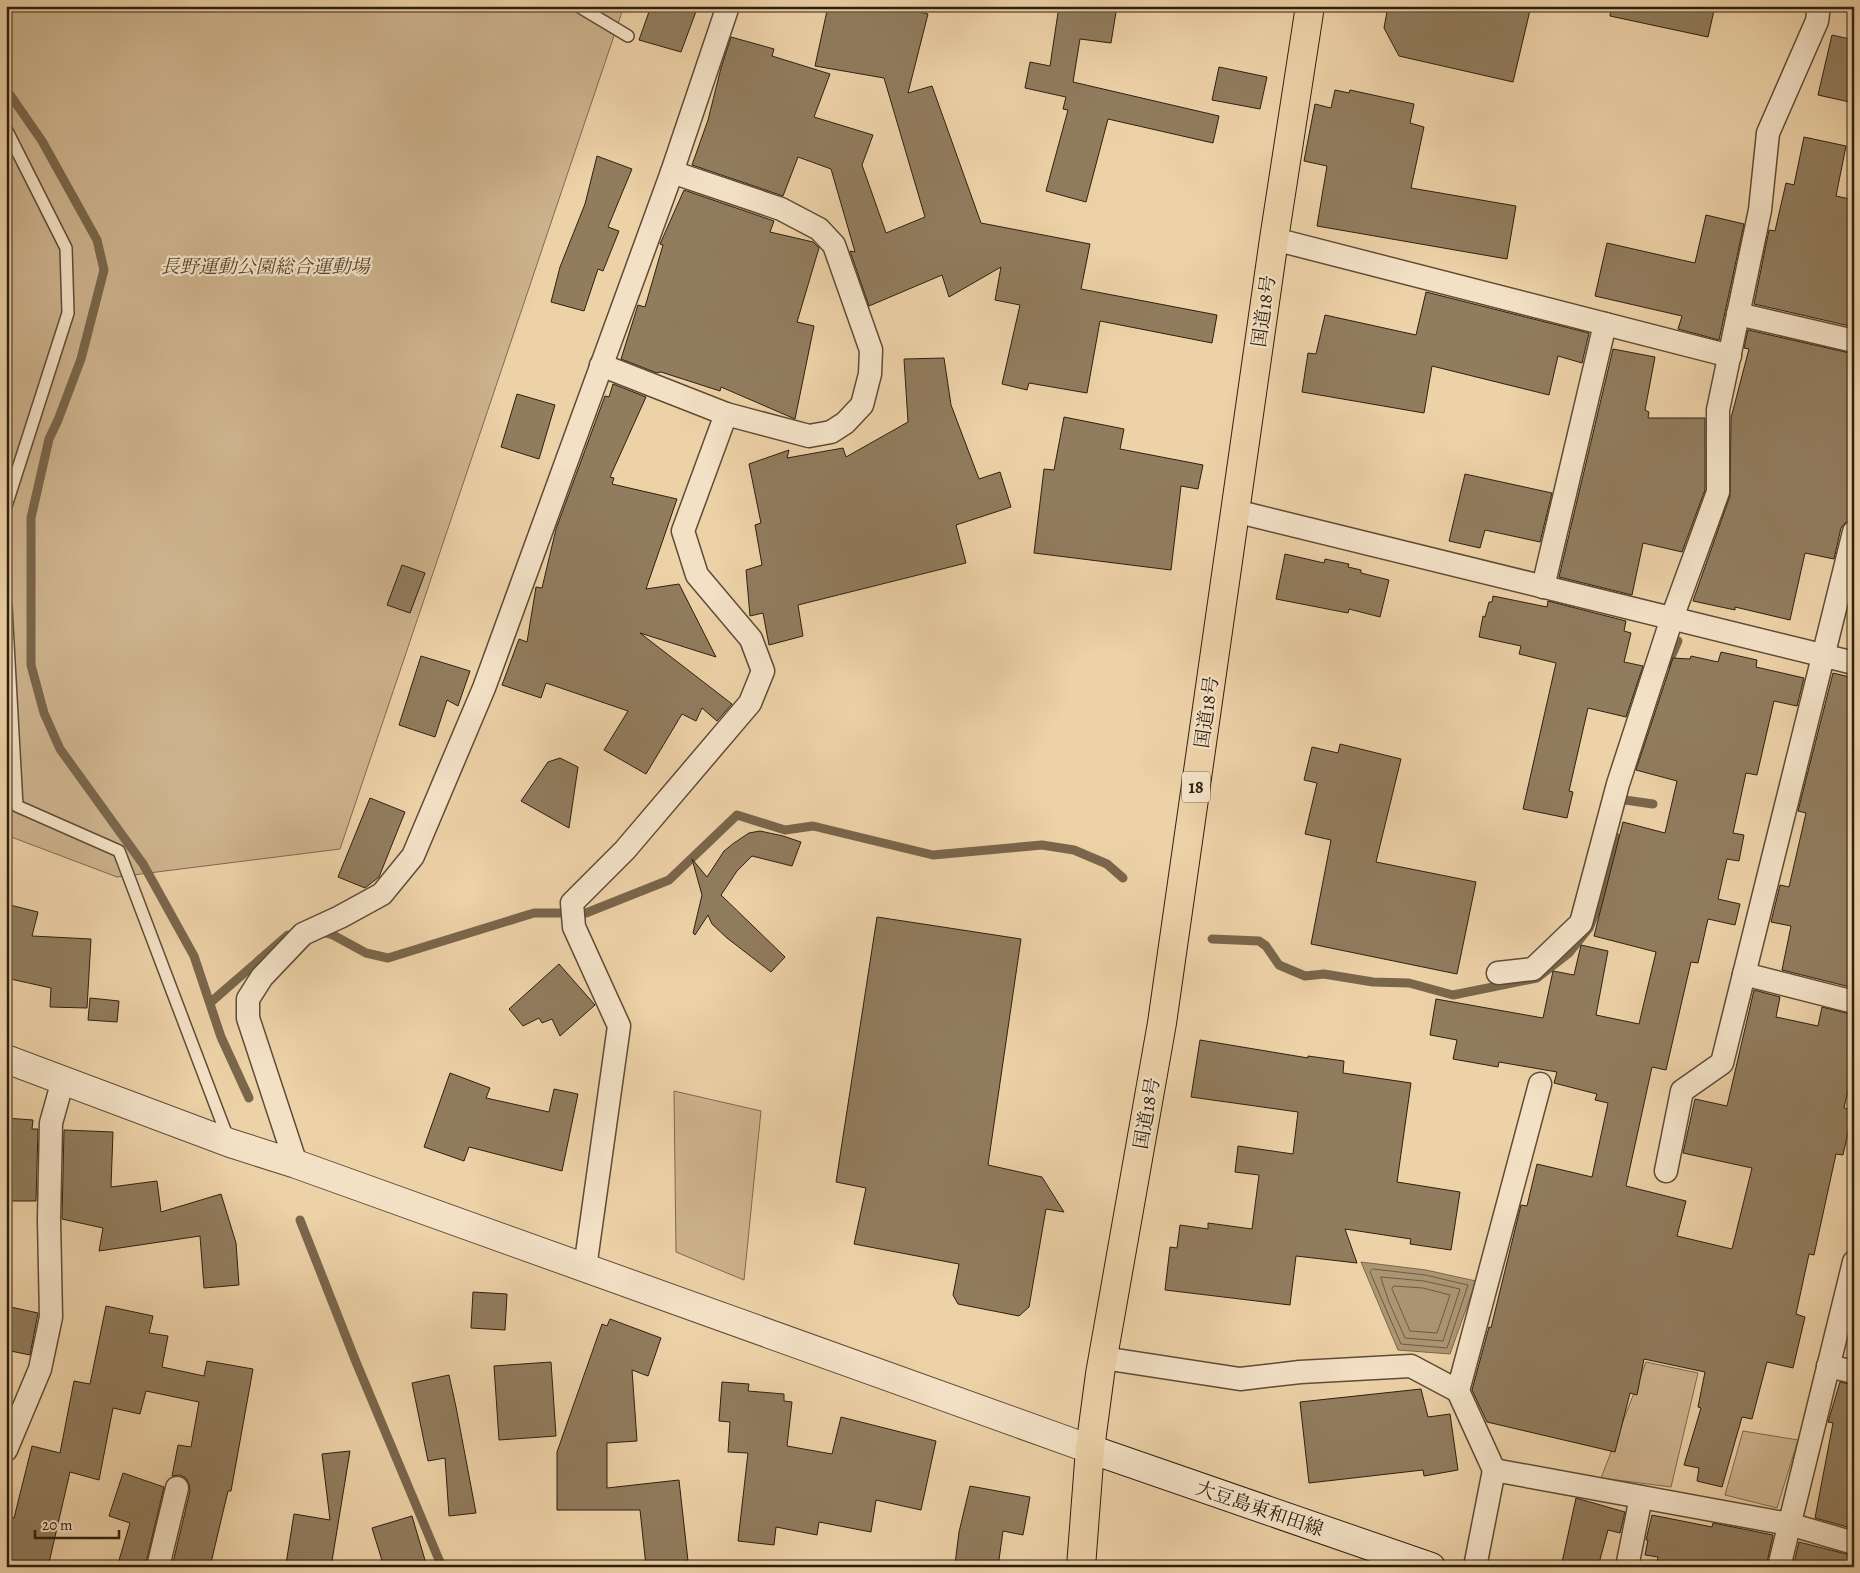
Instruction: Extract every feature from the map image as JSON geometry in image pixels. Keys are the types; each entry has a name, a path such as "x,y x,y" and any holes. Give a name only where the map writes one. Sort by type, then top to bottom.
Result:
{"highway":[{"name":"国道18号","path":"1082,1567 1090,1449 1103,1358 1162,1023 1234,511 1310,6"}],"street":[{"path":"296,1164 248,1018 248,999 262,977 303,934 382,894 413,856 484,688 672,172 728,6"},
{"path":"1498,973 1533,968 1581,923 1618,784 1672,618 1718,492 1718,410 1760,210 1768,133 1817,21 1819,6"},
{"path":"602,365 726,414 809,436 831,432 845,423 862,404 870,374 871,350 834,245 819,228 781,209 672,172"},
{"path":"1274,239 1730,356"},
{"path":"1738,314 1854,341"},
{"path":"1543,586 1605,324"},
{"path":"584,1268 619,1026 574,927 572,903 625,850 750,703 763,671 751,639 697,575 683,531 726,414"},
{"path":"1234,511 1854,663"},
{"path":"1666,1171 1682,1091 1722,1062 1854,532"},
{"path":"1744,974 1854,1002"},
{"name":"大豆島東和田線","path":"6,1059 230,1143 296,1164 1090,1449 1430,1567"},
{"path":"6,1450 40,1369 51,1316 48,1220 51,1123 63,1080"},
{"path":"1458,1391 1540,1084"},
{"path":"1779,1567 1854,1262"},
{"path":"1103,1358 1240,1379 1300,1372 1411,1366 1458,1391 1494,1470 1475,1567"},
{"path":"1828,1366 1854,1372"},
{"path":"1494,1470 1789,1524 1854,1543"},
{"path":"158,1567 176,1488"},
{"path":"1627,1567 1641,1497"}],"lane":[{"path":"578,6 628,36"},
{"path":"6,129 66,248 68,313 6,506"},
{"path":"6,606 17,806 119,851 230,1143"}],"green space":[{"name":"長野運動公園総合運動場","path":"6,6 624,6 340,849 117,877 6,835"},
{"path":"674,1091 761,1111 744,1280 676,1252"},
{"path":"1646,1362 1698,1373 1671,1487 1601,1478"},
{"path":"1743,1431 1798,1440 1777,1508 1725,1495"}],"water":[{"path":"1361,1262 1426,1270 1476,1281 1450,1354 1398,1350"}],"building":[{"path":"651,6 698,6 681,52 639,40"},
{"path":"828,6 912,6 911,10 928,14 908,93 932,86 981,223 1090,244 1081,289 1217,315 1212,343 1100,321 1087,393 1029,383 1027,390 1002,384 1020,305 995,300 1001,267 949,297 942,275 869,306 850,251 855,252 831,169 798,157 783,196 692,165 708,120 731,37 774,49 772,56 830,74 814,117 873,135 862,165 886,233 925,217 884,78 815,66"},
{"path":"1059,6 1117,6 1111,43 1080,39 1073,82 1219,116 1213,143 1108,119 1086,202 1046,191 1068,110 1063,109 1066,97 1025,88 1030,62 1050,66"},
{"path":"1388,6 1531,6 1513,82 1399,56 1384,28"},
{"path":"1611,6 1715,6 1708,37 1610,16"},
{"path":"1832,35 1854,40 1854,103 1818,95"},
{"path":"1219,67 1267,77 1260,109 1212,100"},
{"path":"1335,90 1349,93 1350,90 1414,104 1410,123 1424,127 1411,188 1516,206 1507,259 1317,226 1327,166 1304,161 1315,104 1331,108"},
{"path":"1804,137 1846,146 1836,196 1854,200 1854,327 1754,304 1769,230 1775,231 1786,183 1794,185"},
{"path":"597,156 632,169 608,227 619,231 603,271 598,269 584,311 551,302 560,267 585,204"},
{"path":"684,190 774,221 770,232 813,242 819,248 797,322 814,326 795,419 721,387 720,391 661,372 657,373 621,359 638,305 645,307 663,245 660,244"},
{"path":"1706,215 1744,224 1719,340 1678,329 1682,316 1595,296 1607,243 1695,263"},
{"path":"1426,292 1589,333 1582,363 1558,356 1549,395 1432,366 1424,413 1302,392 1308,353 1316,354 1325,315 1416,335"},
{"path":"1748,330 1854,354 1854,437 1848,464 1854,464 1854,519 1845,523 1841,528 1834,559 1805,553 1790,620 1735,607 1735,610 1693,601 1730,496 1731,418 1749,349 1744,348"},
{"path":"1613,349 1655,357 1645,410 1649,412 1648,418 1705,418 1705,490 1682,552 1643,543 1632,595 1559,577"},
{"path":"944,358 951,405 979,479 1000,472 1011,507 956,525 966,563 798,605 803,636 769,645 763,613 750,616 746,570 762,565 755,525 761,523 749,464 789,450 787,458 843,448 846,457 908,422 904,359"},
{"path":"613,384 646,397 610,477 614,478 612,484 677,499 646,589 679,584 716,657 640,633 732,704 717,721 702,708 696,721 682,714 646,774 604,750 628,711 546,683 541,698 502,685 519,639 527,642 536,587 542,588 556,529 605,396 609,397"},
{"path":"517,394 555,405 539,459 501,447"},
{"path":"1064,417 1124,429 1120,449 1203,465 1198,489 1181,486 1171,570 1034,553 1044,469 1054,470"},
{"path":"1465,474 1552,493 1540,542 1485,530 1480,548 1449,541"},
{"path":"1285,554 1324,563 1325,559 1349,564 1348,567 1361,570 1361,573 1389,580 1380,617 1349,609 1348,613 1276,599"},
{"path":"402,565 425,573 410,613 387,605"},
{"path":"1493,596 1547,607 1548,601 1626,621 1624,631 1631,633 1624,662 1643,666 1626,717 1588,708 1569,791 1573,792 1567,818 1523,809 1556,663 1519,654 1521,646 1479,637 1483,616 1485,617 1489,602 1492,602"},
{"path":"1721,652 1757,660 1756,667 1804,678 1797,706 1774,701 1757,775 1746,773 1733,833 1744,835 1739,861 1727,859 1718,899 1740,904 1735,925 1708,919 1698,963 1691,962 1666,1070 1652,1067 1626,1186 1686,1201 1677,1236 1732,1249 1752,1168 1683,1153 1695,1099 1727,1106 1754,990 1780,997 1776,1017 1818,1026 1822,1007 1854,1015 1854,1063 1844,1108 1853,1110 1843,1155 1836,1154 1814,1255 1809,1254 1796,1314 1805,1317 1793,1368 1767,1362 1752,1419 1742,1417 1722,1487 1697,1481 1699,1468 1684,1465 1701,1408 1698,1407 1705,1372 1644,1359 1637,1395 1630,1393 1615,1452 1487,1422 1472,1390 1489,1327 1491,1328 1521,1205 1527,1206 1537,1164 1592,1177 1608,1103 1595,1100 1597,1094 1554,1083 1557,1072 1499,1062 1498,1067 1453,1059 1457,1040 1430,1035 1436,999 1543,1018 1553,971 1574,975 1581,945 1608,951 1596,1015 1639,1024 1656,952 1594,936 1623,822 1665,833 1677,781 1636,770 1673,658 1690,659 1691,656 1718,662"},
{"path":"421,656 470,671 458,706 447,700 435,737 399,725"},
{"path":"1833,673 1854,678 1854,988 1782,970 1791,926 1771,922 1780,885 1789,887 1806,813 1798,811"},
{"path":"1340,744 1401,759 1376,862 1476,882 1457,974 1311,944 1331,840 1305,834 1317,783 1304,780 1312,747 1338,753"},
{"path":"560,758 578,767 569,828 521,801 548,762"},
{"path":"370,798 405,812 379,877 365,888 338,877"},
{"path":"760,831 801,842 792,866 752,856 737,871 721,895 785,957 771,972 727,938 712,924 708,915 695,935 693,933 702,895 692,859 707,877 724,851 749,833"},
{"path":"6,904 38,912 32,936 91,939 87,1008 50,1007 51,988 6,978"},
{"path":"877,917 1021,939 988,1165 1042,1177 1064,1212 1046,1209 1029,1307 1019,1316 958,1304 953,1295 959,1264 854,1244 866,1188 836,1182"},
{"path":"559,964 595,1005 560,1036 552,1019 542,1023 539,1018 523,1026 509,1009"},
{"path":"90,998 119,1001 117,1022 88,1020"},
{"path":"1200,1040 1308,1058 1308,1056 1344,1061 1343,1073 1411,1083 1397,1182 1460,1192 1451,1250 1410,1244 1411,1239 1345,1229 1357,1263 1296,1256 1290,1305 1165,1290 1170,1247 1177,1248 1180,1225 1208,1229 1208,1223 1252,1229 1259,1175 1235,1172 1238,1146 1293,1154 1298,1112 1191,1097"},
{"path":"450,1073 490,1088 486,1098 549,1112 554,1089 578,1094 562,1171 469,1147 464,1161 424,1147"},
{"path":"6,1118 33,1120 32,1129 38,1129 36,1201 8,1201 9,1148 6,1148"},
{"path":"64,1130 113,1132 111,1187 157,1181 161,1212 221,1194 236,1243 239,1285 204,1288 200,1236 99,1251 103,1228 62,1219"},
{"path":"473,1292 507,1294 505,1330 471,1328"},
{"path":"6,1306 38,1313 30,1355 6,1350"},
{"path":"106,1306 153,1316 149,1333 168,1336 162,1367 204,1376 207,1361 253,1369 231,1491 228,1491 210,1567 172,1567 190,1491 186,1478 180,1475 172,1476 178,1445 191,1447 199,1402 146,1391 140,1414 113,1408 99,1480 70,1472 48,1567 6,1567 6,1536 10,1517 14,1518 32,1446 60,1453 74,1381 90,1384"},
{"path":"610,1319 661,1338 648,1376 632,1370 637,1441 607,1443 607,1488 679,1480 688,1561 646,1566 640,1510 557,1510 557,1452 602,1324 607,1326"},
{"path":"551,1362 556,1436 499,1440 494,1366"},
{"path":"449,1375 476,1513 449,1516 445,1458 428,1461 412,1383"},
{"path":"722,1382 749,1384 748,1391 784,1394 784,1401 792,1402 787,1446 832,1454 841,1417 936,1441 921,1510 876,1500 871,1532 819,1522 817,1535 776,1527 774,1545 738,1541 748,1453 728,1452 730,1422 719,1421"},
{"path":"1840,1382 1854,1385 1854,1513 1851,1528 1815,1518 1833,1423 1828,1422"},
{"path":"1421,1389 1428,1417 1450,1414 1458,1470 1424,1476 1423,1470 1309,1483 1300,1402"},
{"path":"350,1451 331,1567 286,1564 294,1514 330,1520 322,1454"},
{"path":"123,1473 164,1487 145,1567 117,1567 130,1523 109,1516"},
{"path":"970,1486 1030,1497 1023,1535 1003,1531 998,1567 955,1564 959,1532"},
{"path":"1576,1498 1625,1512 1620,1533 1608,1530 1598,1567 1561,1567"},
{"path":"1652,1515 1712,1527 1713,1523 1773,1535 1766,1567 1656,1567 1658,1557 1645,1555 1648,1540 1646,1540"},
{"path":"412,1516 427,1567 384,1567 372,1528"},
{"path":"1799,1542 1854,1556 1854,1567 1793,1567"}],"waterway":[{"path":"6,89 42,141 97,240 104,270 81,359 49,439 31,518 31,665 44,713 60,749 143,864 194,956 221,1037 249,1098"},
{"path":"1668,664 1678,641"},
{"path":"1625,800 1653,804"},
{"path":"319,931 333,935 366,953 388,958 534,913 586,913 669,880 737,815 785,830 813,826 933,855 1042,845 1074,850 1107,864 1123,878"},
{"path":"1212,939 1259,941 1266,946 1279,965 1305,976 1324,974 1373,982 1409,983 1453,995 1537,978 1569,953 1589,928 1598,906 1615,836"},
{"path":"211,1002 288,935"},
{"path":"300,1220 356,1362 442,1567"}]}
